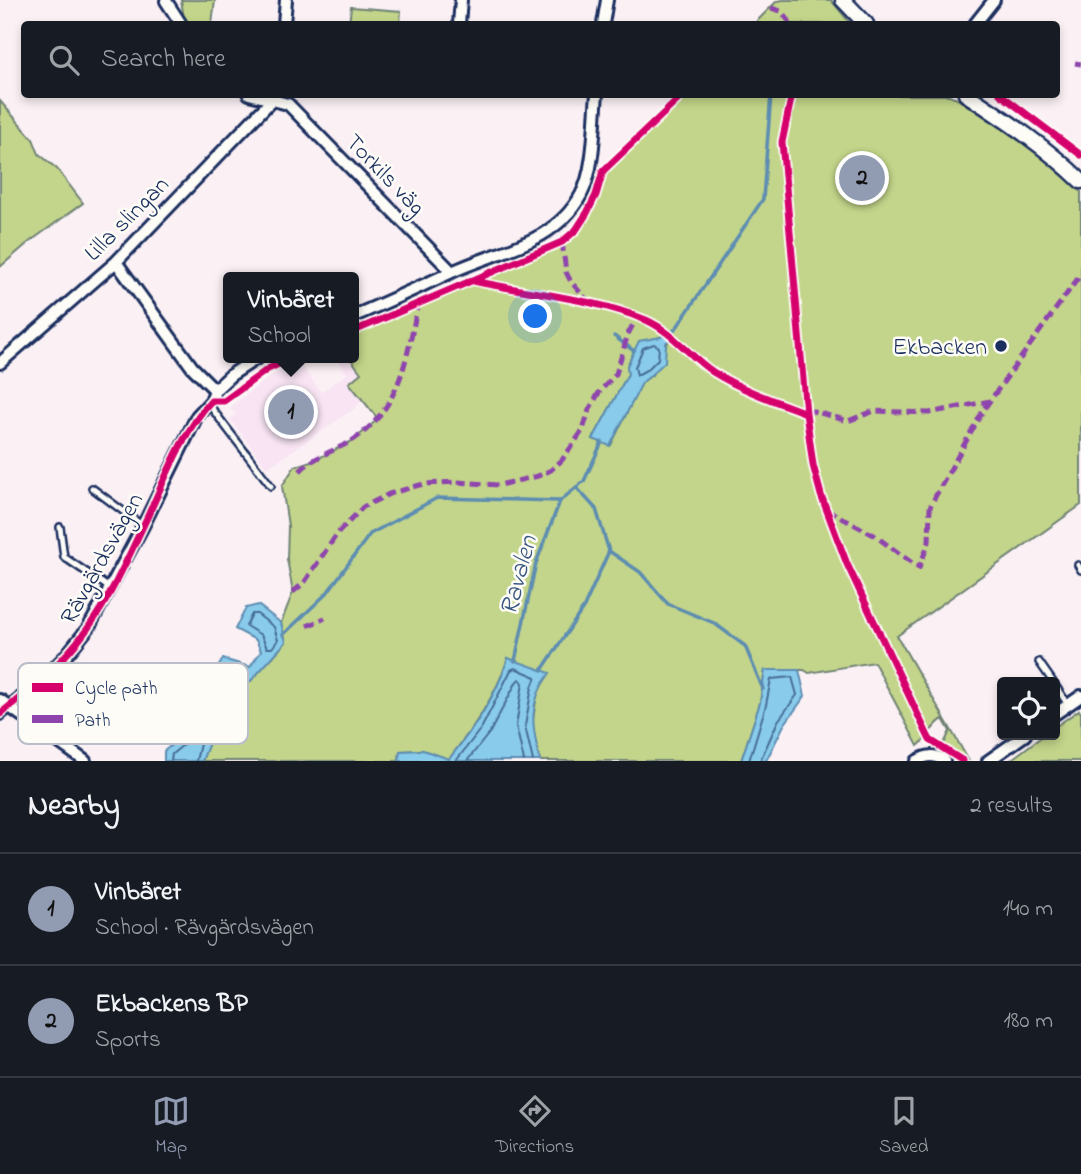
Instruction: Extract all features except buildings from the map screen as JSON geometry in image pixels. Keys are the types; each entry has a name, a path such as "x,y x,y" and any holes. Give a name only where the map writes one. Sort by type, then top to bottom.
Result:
{"street":[{"path":"284,21 286,0"},
{"path":"459,21 461,0"},
{"path":"604,21 607,0"},
{"path":"843,0 863,21"},
{"path":"978,21 995,0"},
{"path":"166,1 179,21"},
{"name":"Lilla slingan","path":"0,363 116,261 273,98"},
{"name":"Torkils väg","path":"273,98 288,104 306,121 452,272"},
{"path":"359,314 452,272 506,252 544,234 568,215 583,192 591,159 597,98"},
{"path":"972,98 1023,130 1081,181"},
{"path":"116,261 213,396"},
{"name":"Rävgärdsvägen","path":"59,663 89,628 111,589 197,416 231,376 250,363"},
{"path":"1060,711 1081,696"},
{"name":"Rävgärdsvägen","path":"0,714 5,703"},
{"path":"988,761 1018,740"},
{"path":"62,744 85,761"},
{"path":"917,761 928,756 937,756 944,761"}],"lane":[{"path":"213,396 213,411 271,486"},
{"path":"92,488 143,526"},
{"path":"60,527 64,556 111,589"},
{"path":"1040,662 1050,677"},
{"path":"1060,693 1068,705"}],"shaded area":[{"path":"294,363 299,363 321,392 347,374 339,363 354,363 361,373 349,383 362,400 354,409 267,468 230,419 236,415 230,407 272,375"}],"green space":[{"path":"181,0 215,0 212,21 184,21"},
{"path":"831,0 848,21 757,21 777,1"},
{"path":"351,7 401,11 400,21 349,21"},
{"path":"681,98 955,98 1019,139 1081,192 1081,505 897,636 969,761 944,744 950,731 943,719 918,746 874,662 809,673 804,670 765,670 760,703 741,761 540,761 532,726 538,688 508,658 490,698 449,759 422,750 400,751 399,761 202,761 208,744 248,744 248,684 286,642 281,623 293,592 287,559 288,526 282,486 295,466 317,459 354,440 378,419 349,383 361,373 354,363 359,363 359,332 562,242 576,230 596,195 603,171","holes":["665,333 670,338 652,375 642,382 611,445 593,439 628,374 627,366 639,342 661,337"]},
{"path":"0,101 33,139 39,154 57,169 83,203 0,267"},
{"path":"1079,710 1081,713 1081,761 1009,761 1037,740 1060,740 1060,723"}],"water":[{"path":"665,333 670,338 666,343 665,362 642,383 610,446 593,439 628,374 627,366 639,341 661,337"},
{"path":"258,605 281,623 286,642 248,684 248,666 261,651 256,640 235,629 246,608"},
{"name":"Ravalen","path":"508,658 550,673 538,695 533,716 540,761 399,761 400,751 423,750 449,759 491,699"},
{"path":"223,659 236,663 221,663"},
{"path":"765,670 799,670 805,696 784,725 766,761 741,761 760,703"},
{"path":"173,744 208,744 202,761 164,761 164,751"}],"waterway":[{"path":"668,336 677,327 763,199 771,98"},
{"path":"614,336 634,351"},
{"path":"283,635 327,593 370,534 437,498 560,501 584,481 602,442"},
{"name":"Ravalen","path":"576,487 596,509 609,551 640,572 668,604 714,623 745,646 763,689"},
{"name":"Ravalen","path":"515,661 536,563 560,501"},
{"name":"Ravalen","path":"542,670 584,607 609,551"}],"marked path":[{"path":"771,8 781,11 789,21"},
{"path":"1075,63 1081,64"},
{"path":"562,242 566,272 588,301"},
{"path":"827,510 874,535 919,568 929,542 930,507 935,497 984,409 1081,274"},
{"path":"300,471 306,465 356,438 384,410 393,395 406,360 418,304"},
{"path":"293,592 304,583 337,534 363,507 389,494 423,484 457,482 499,485 538,476 551,470 562,460 583,430 589,410 600,391 616,374 628,334 637,317"},
{"path":"806,413 813,411 848,421 874,411 929,413 990,401"},
{"path":"307,626 325,618"}],"cycle path":[{"path":"359,329 562,242 576,230 587,213 603,171 680,98"},
{"path":"791,98 782,142 813,465 821,495 847,564 930,740 963,761"},
{"path":"1005,98 1081,155"},
{"path":"474,281 582,301 646,320 664,331 713,372 758,395 806,413"},
{"path":"58,663 79,640 112,590 173,460 200,414 211,401 224,401 281,363"},
{"path":"0,714 18,699"}],"place":[{"name":"Ekbackens BP","path":"862,178"},
{"name":"Ekbacken","path":"1001,346"},
{"name":"Vinbäret","path":"291,412"}]}
